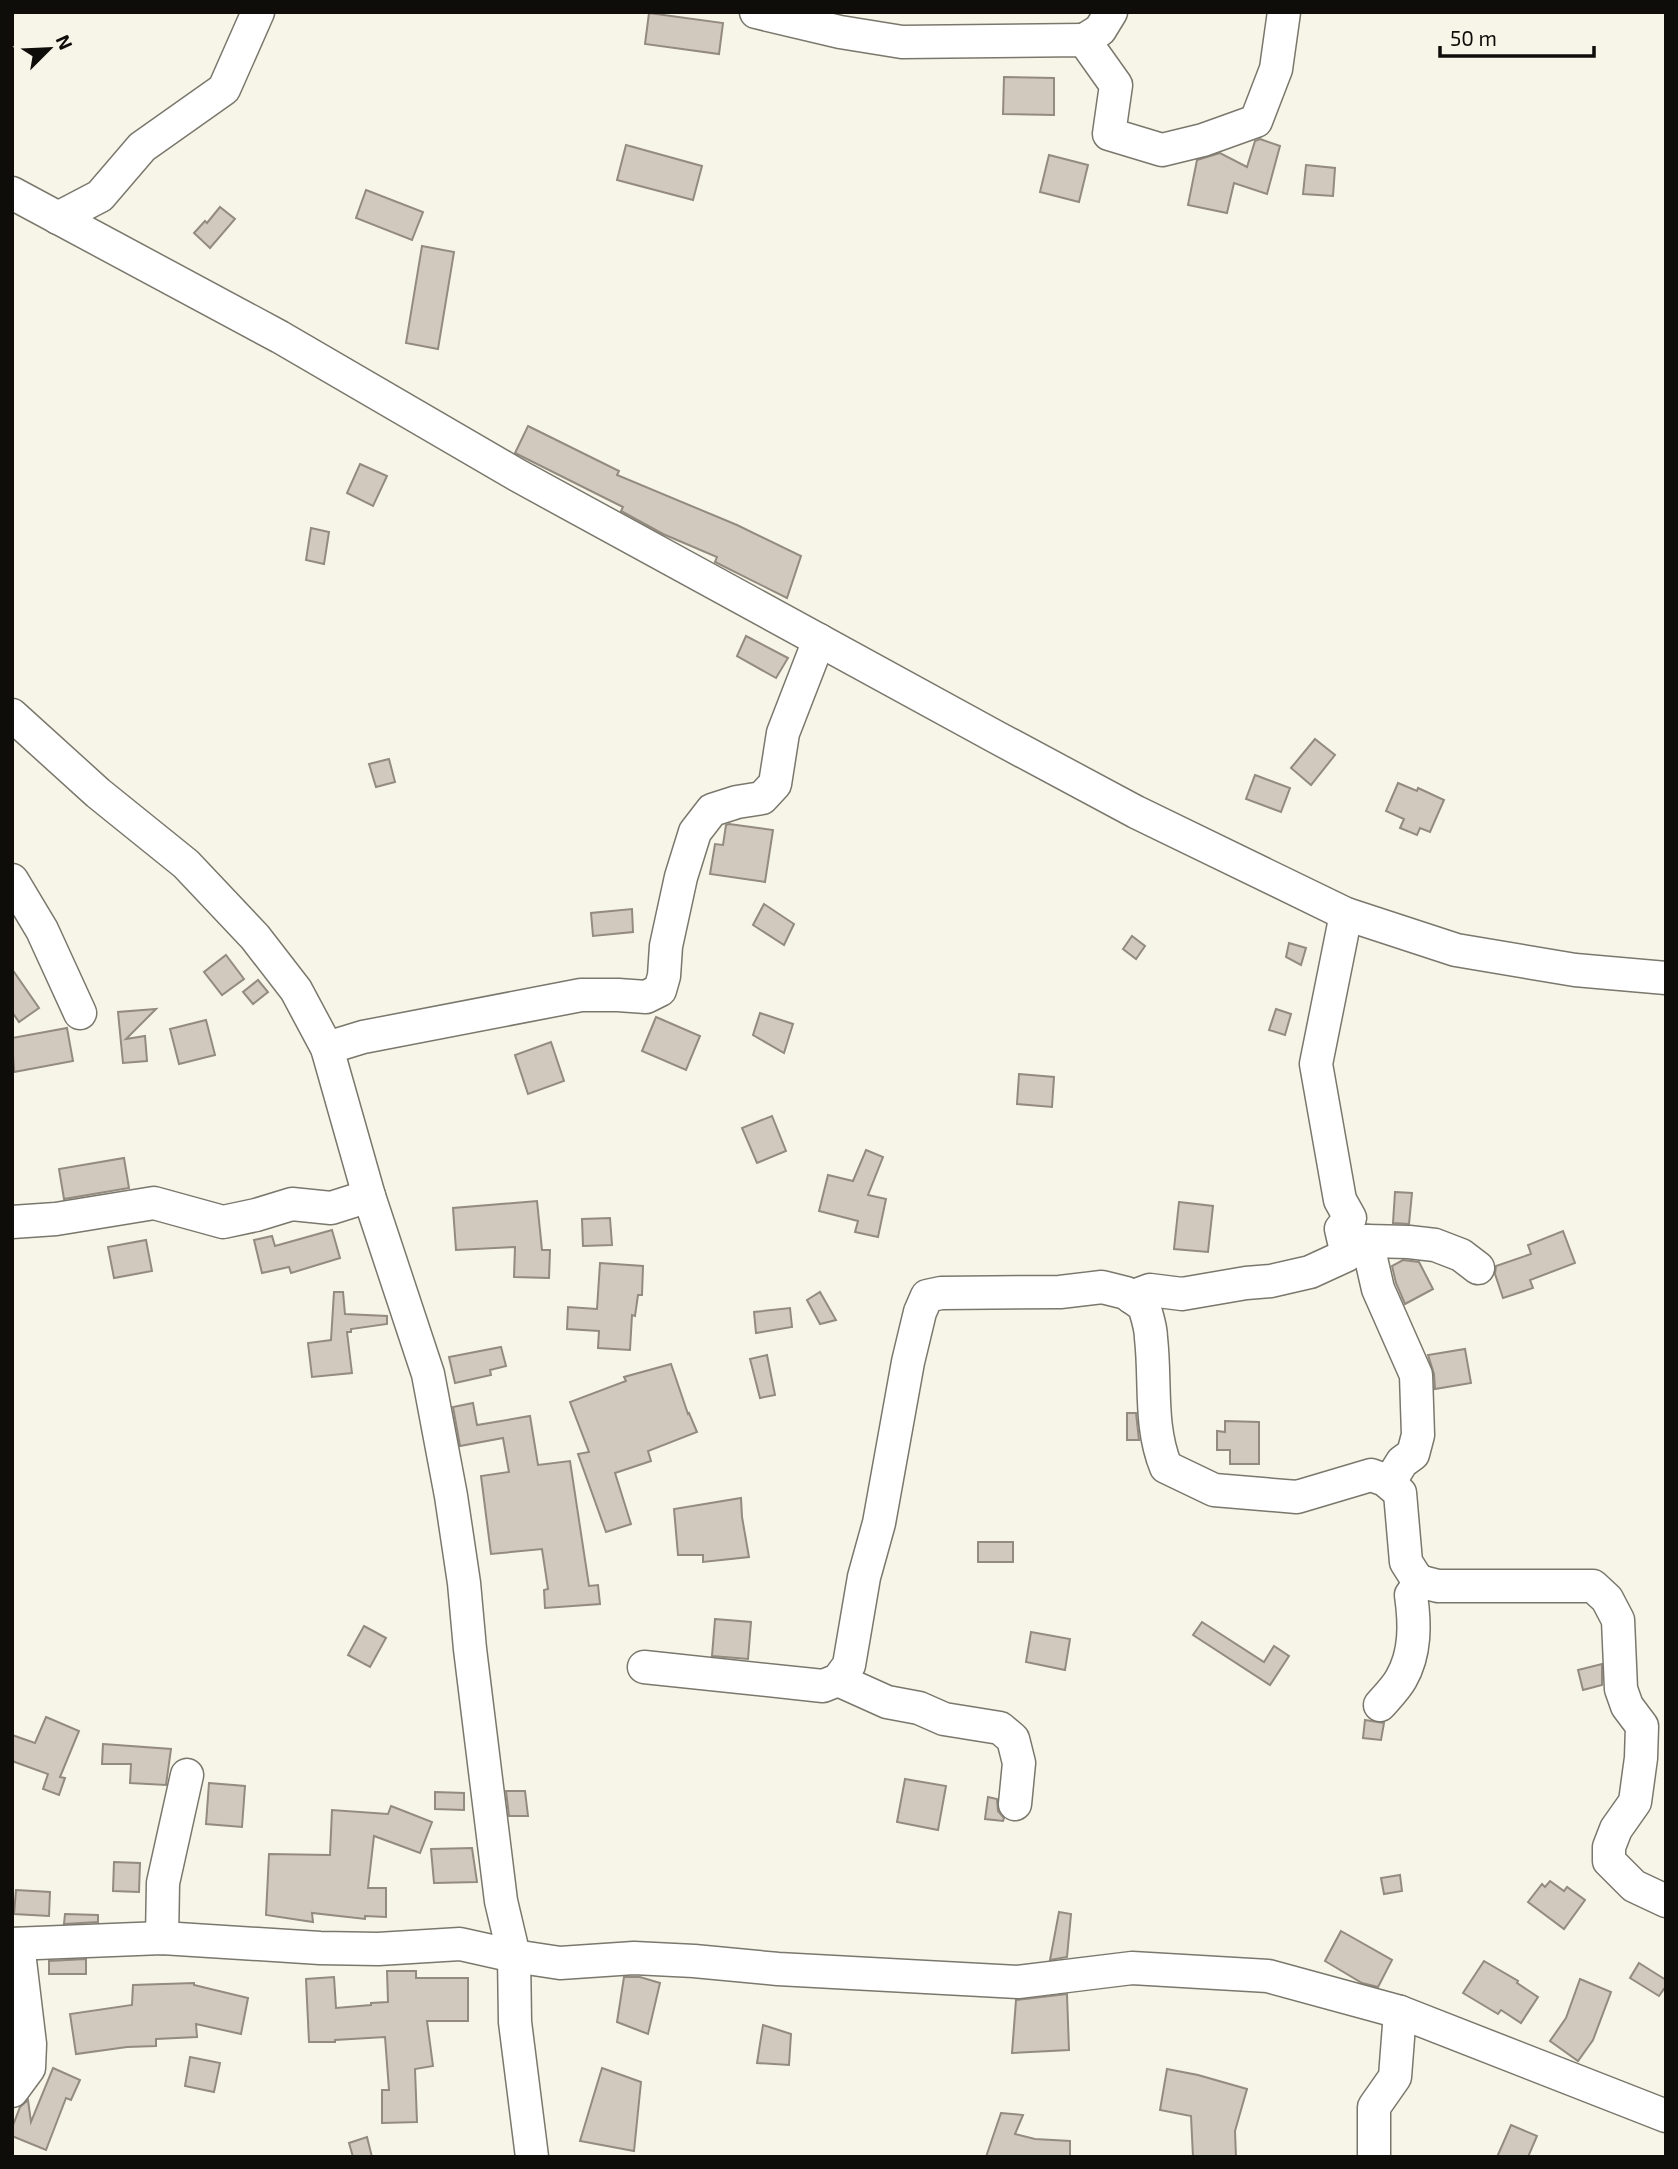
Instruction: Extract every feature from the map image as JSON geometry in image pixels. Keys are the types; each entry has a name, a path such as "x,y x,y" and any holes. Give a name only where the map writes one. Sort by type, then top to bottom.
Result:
{"street":[{"path":"58,218 100,196 142,147 224,89 258,12"},
{"path":"756,12 840,32 902,42 1084,40 1100,30 1111,12"},
{"path":"1084,40 1116,85 1109,134 1162,150 1203,140 1256,121 1276,69 1283,12"},
{"path":"12,193 280,337 517,475 1136,812 1346,914 1456,950 1576,970 1666,978"},
{"path":"327,1048 363,1037 581,995 646,997 660,990 666,946 681,877 695,832 712,810 762,798 775,784 783,733 819,640"},
{"path":"18,731 186,864 255,937 296,990 327,1048 369,1196 428,1374 451,1496 464,1583 500,1900 514,1956 515,2022 532,2157"},
{"path":"12,880 43,930 80,1013"},
{"path":"1346,914 1316,1064 1340,1200 1350,1218 1341,1229 1357,1248 1416,1375 1418,1435 1413,1454 1402,1462 1389,1483"},
{"path":"12,1222 56,1219 154,1203 223,1222 292,1204 331,1208 369,1196"},
{"path":"1131,1297 1150,1290 1182,1294 1271,1281 1310,1272 1357,1248 1409,1242 1435,1245 1461,1255 1478,1268"},
{"path":"644,1667 823,1686 838,1680 849,1665 908,1362 920,1312 928,1296 941,1293 1060,1292 1102,1287 1126,1293 1144,1306 1151,1335 1159,1451 1166,1467 1214,1490 1297,1497 1371,1475 1389,1483 1400,1493 1406,1562 1418,1581 1438,1586 1592,1586 1607,1599 1618,1620 1621,1689 1627,1706 1642,1726 1635,1802 1616,1829 1609,1847 1609,1861 1634,1886 1666,1901"},
{"path":"1380,1705 1402,1678 1415,1633 1411,1595 1421,1581"},
{"path":"838,1680 887,1702 919,1708 944,1719 1000,1728 1013,1739 1018,1763 1015,1804"},
{"path":"162,1938 163,1883 187,1775"},
{"path":"12,2091 29,2068 30,2044 15,1944 162,1938 320,1948 378,1949 460,1944 560,1963 646,1958 778,1969 1018,1982 1132,1968 1268,1976 1400,2012 1666,2116"},
{"path":"1374,2157 1374,2107 1395,2077 1400,2012"}],"building":[{"path":"649,13 723,23 719,54 645,44"},
{"path":"1004,77 1054,78 1054,115 1003,114"},
{"path":"1260,139 1280,146 1267,194 1234,183 1227,213 1188,205 1197,160 1220,153 1247,167 1255,141"},
{"path":"626,145 702,166 693,200 617,180"},
{"path":"1049,155 1088,165 1079,202 1040,192"},
{"path":"1306,165 1335,168 1333,196 1303,194"},
{"path":"366,190 423,212 412,240 356,218"},
{"path":"220,207 235,219 210,248 194,233 205,221 207,223"},
{"path":"422,246 454,252 438,349 406,343"},
{"path":"528,426 619,471 617,475 737,525 801,556 787,598 715,562 717,557 663,534 621,511 623,507 515,453"},
{"path":"360,464 387,476 373,506 347,493"},
{"path":"311,528 329,532 324,564 306,560"},
{"path":"746,636 788,658 776,678 737,656"},
{"path":"1315,739 1335,755 1311,785 1291,768"},
{"path":"389,759 395,782 376,787 369,764"},
{"path":"1255,775 1290,788 1281,812 1246,799"},
{"path":"1398,783 1417,791 1418,788 1444,800 1430,832 1420,828 1417,835 1400,828 1404,819 1386,811"},
{"path":"726,825 773,830 765,882 710,874 715,844 723,845"},
{"path":"764,904 794,924 784,945 753,925"},
{"path":"632,909 633,932 593,936 591,913"},
{"path":"1132,936 1145,946 1136,959 1123,949"},
{"path":"1289,943 1306,948 1301,965 1286,957"},
{"path":"226,955 244,979 222,995 204,972"},
{"path":"12,969 39,1008 19,1022 12,1012"},
{"path":"258,980 268,992 253,1004 243,992"},
{"path":"156,1009 126,1039 145,1036 147,1061 123,1063 118,1012"},
{"path":"1276,1009 1291,1014 1285,1035 1269,1030"},
{"path":"760,1013 793,1024 784,1053 753,1035"},
{"path":"656,1017 700,1036 686,1070 642,1051"},
{"path":"206,1020 215,1055 179,1064 170,1029"},
{"path":"67,1028 73,1061 14,1072 12,1038"},
{"path":"551,1042 564,1081 528,1094 515,1055"},
{"path":"1019,1074 1054,1077 1052,1107 1017,1104"},
{"path":"772,1116 786,1151 757,1163 742,1128"},
{"path":"866,1150 883,1157 868,1195 886,1199 878,1237 855,1232 858,1221 819,1211 828,1175 853,1181"},
{"path":"124,1158 129,1188 64,1199 59,1169"},
{"path":"1395,1192 1412,1193 1409,1224 1393,1223"},
{"path":"537,1201 542,1250 550,1250 549,1278 514,1277 515,1247 456,1250 453,1208"},
{"path":"1179,1202 1213,1206 1208,1252 1174,1249"},
{"path":"610,1218 612,1245 583,1246 582,1219"},
{"path":"332,1230 340,1258 291,1273 289,1267 262,1273 254,1240 272,1236 275,1246"},
{"path":"1563,1231 1575,1263 1530,1280 1533,1288 1503,1298 1495,1274 1496,1266 1531,1254 1528,1245"},
{"path":"146,1240 152,1271 114,1278 108,1247"},
{"path":"1403,1260 1419,1262 1433,1289 1405,1304 1392,1266"},
{"path":"600,1263 643,1266 642,1295 638,1295 635,1316 632,1315 630,1350 598,1348 599,1331 567,1329 568,1307 597,1309"},
{"path":"334,1292 343,1292 345,1314 387,1316 387,1324 351,1329 351,1332 347,1332 352,1373 312,1377 308,1343 331,1340"},
{"path":"820,1292 836,1320 820,1324 807,1300"},
{"path":"790,1308 792,1327 756,1333 754,1312"},
{"path":"501,1347 506,1366 490,1370 491,1375 455,1383 449,1357"},
{"path":"1465,1349 1471,1383 1435,1389 1428,1355"},
{"path":"767,1355 775,1395 760,1398 750,1359"},
{"path":"671,1364 697,1432 648,1451 651,1461 615,1473 631,1524 606,1532 578,1454 589,1452 570,1402 626,1381 624,1377"},
{"path":"473,1403 477,1425 530,1416 538,1465 570,1461 589,1586 598,1585 600,1604 545,1608 544,1590 548,1589 542,1549 491,1554 481,1476 509,1472 503,1438 460,1446 453,1407"},
{"path":"1127,1413 1136,1413 1139,1440 1127,1440"},
{"path":"1225,1421 1259,1422 1259,1464 1230,1464 1230,1450 1217,1450 1217,1431 1225,1432"},
{"path":"741,1498 749,1557 703,1562 703,1555 678,1555 674,1509"},
{"path":"978,1542 1013,1542 1013,1562 978,1562"},
{"path":"715,1619 751,1622 748,1659 712,1656"},
{"path":"1202,1622 1264,1662 1274,1646 1289,1656 1270,1685 1193,1635"},
{"path":"364,1626 386,1638 370,1667 348,1655"},
{"path":"1031,1632 1070,1639 1065,1670 1026,1662"},
{"path":"1602,1664 1602,1685 1583,1690 1578,1670"},
{"path":"46,1717 79,1731 60,1777 65,1778 59,1795 43,1789 48,1774 12,1761 12,1735 35,1743"},
{"path":"1365,1720 1384,1723 1381,1740 1363,1738"},
{"path":"103,1744 171,1749 166,1785 130,1783 131,1764 102,1764"},
{"path":"905,1779 946,1786 938,1830 897,1822"},
{"path":"209,1783 245,1786 242,1827 206,1824"},
{"path":"506,1791 525,1791 528,1816 509,1816"},
{"path":"435,1792 464,1793 464,1810 435,1809"},
{"path":"988,1797 997,1799 998,1811 1004,1818 1003,1821 985,1819"},
{"path":"391,1806 432,1822 420,1853 374,1836 368,1888 386,1888 386,1917 365,1916 365,1919 312,1913 313,1922 266,1915 269,1854 330,1855 332,1810 388,1814"},
{"path":"472,1848 477,1882 434,1883 431,1849"},
{"path":"114,1862 140,1863 139,1892 113,1891"},
{"path":"1400,1875 1402,1891 1384,1894 1381,1878"},
{"path":"1550,1881 1564,1891 1567,1887 1585,1900 1564,1929 1528,1902 1542,1884 1545,1887"},
{"path":"16,1890 50,1892 49,1916 14,1914"},
{"path":"1059,1912 1071,1914 1067,1957 1050,1960"},
{"path":"65,1914 98,1915 98,1922 64,1924"},
{"path":"1341,1931 1392,1960 1378,1987 1362,1983 1325,1961"},
{"path":"86,1959 86,1974 49,1974 49,1961"},
{"path":"1484,1961 1518,1981 1517,1983 1538,1997 1521,2023 1501,2010 1498,2014 1463,1993"},
{"path":"1639,1963 1666,1980 1666,1986 1659,1996 1630,1978"},
{"path":"387,1971 416,1971 416,1978 468,1978 468,2021 427,2021 433,2066 415,2069 417,2122 382,2123 382,2090 389,2090 385,2037 309,2042 306,1979 334,1977 336,2008 371,2005 388,2002"},
{"path":"624,1977 640,1977 660,1983 648,2034 617,2022"},
{"path":"1580,1979 1611,1992 1593,2040 1578,2061 1550,2041 1566,2018"},
{"path":"194,1983 248,1998 241,2034 196,2024 197,2037 156,2039 156,2046 76,2054 70,2014 132,2005 133,1985"},
{"path":"1067,1994 1069,2050 1012,2053 1016,2000"},
{"path":"763,2025 791,2034 789,2065 757,2063"},
{"path":"190,2057 220,2063 214,2092 185,2086"},
{"path":"53,2068 80,2080 71,2100 66,2098 46,2150 12,2136 12,2128 20,2107 28,2100 31,2122"},
{"path":"602,2068 641,2082 634,2151 580,2141"},
{"path":"1167,2069 1247,2089 1235,2131 1236,2157 1193,2157 1191,2116 1160,2110"},
{"path":"1001,2113 1023,2115 1015,2134 1035,2139 1070,2141 1070,2157 986,2157"},
{"path":"1511,2125 1537,2136 1528,2157 1497,2157"},
{"path":"367,2137 372,2157 353,2157 349,2143"}]}
